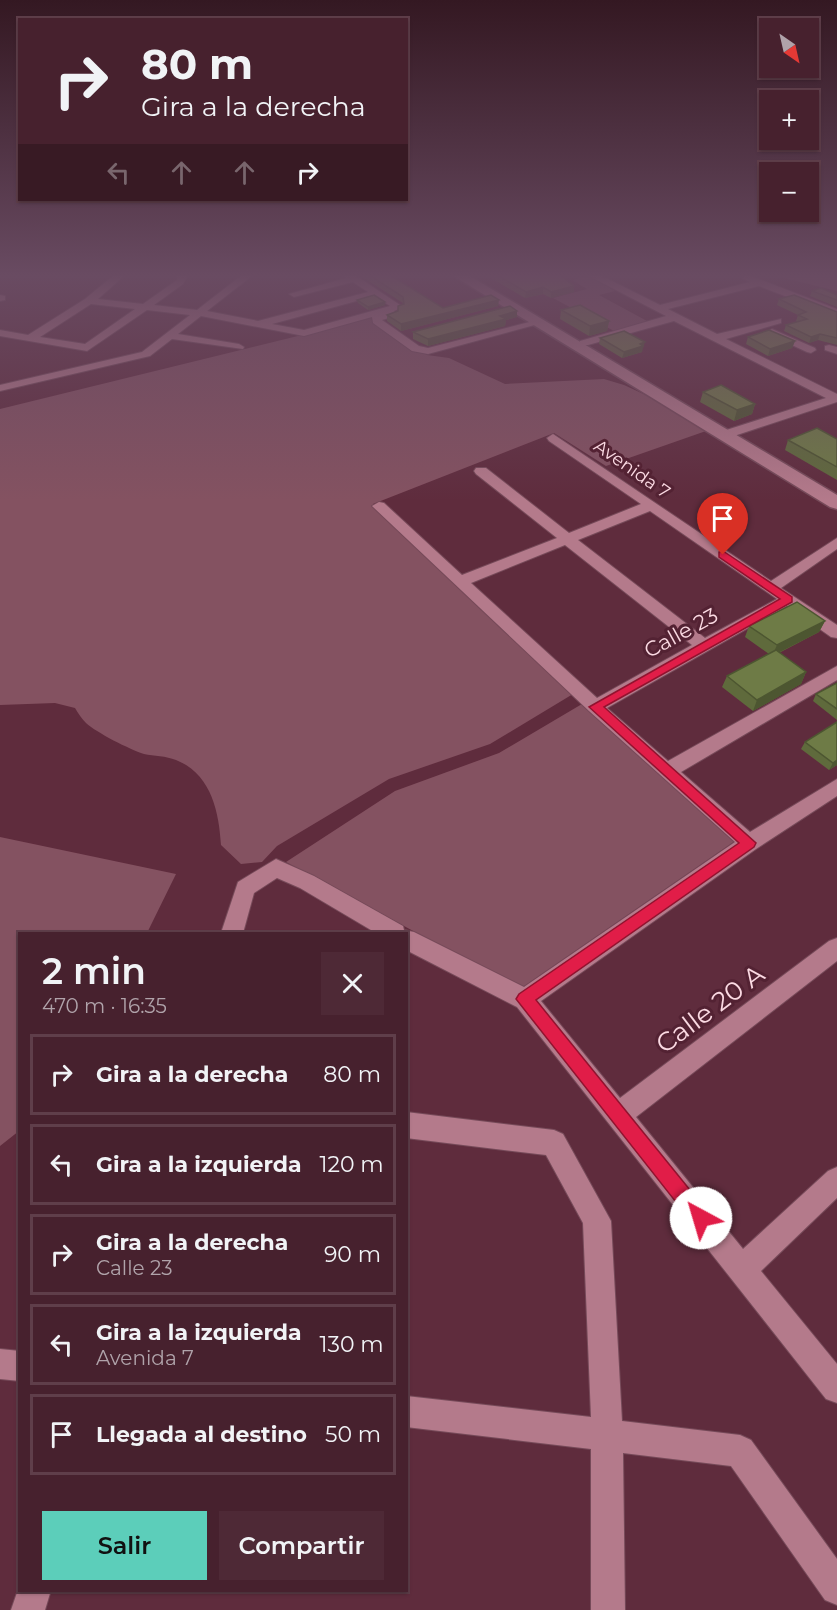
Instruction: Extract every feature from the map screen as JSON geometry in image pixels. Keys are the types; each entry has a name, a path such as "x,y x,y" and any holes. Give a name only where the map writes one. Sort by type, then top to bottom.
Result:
{"main road":[{"path":"585,350 729,434 837,493"},
{"path":"595,350 837,503"}],"street":[{"path":"0,388 146,354 151,350"},
{"path":"421,350 436,350"},
{"path":"740,350 836,398"},
{"path":"729,434 836,398"},
{"name":"Avenida 7","path":"553,438 837,633"},
{"path":"481,471 705,646"},
{"path":"379,506 595,707 749,843"},
{"path":"460,581 649,506"},
{"path":"772,587 837,542"},
{"name":"Calle 23","path":"595,707 788,599"},
{"path":"668,770 837,672"},
{"path":"525,999 749,843 837,786"},
{"path":"232,932 246,888 276,868 308,882 393,932"},
{"path":"408,940 525,999 837,1388"},
{"name":"Calle 20 A","path":"618,1116 837,948"},
{"path":"408,1125 554,1143 597,1221 607,1434 608,1610"},
{"path":"742,1269 837,1180"},
{"path":"0,1364 18,1366"},
{"path":"408,1411 740,1451 837,1587"},
{"path":"28,1610 33,1592"}],"shaded area":[{"path":"240,350 420,350 427,355 449,358 505,384 604,379 650,397 706,431 606,466 554,433 373,504 573,694 490,744 389,779 277,846 262,862 241,864 221,845 218,819 211,795 198,774 188,766 176,760 144,754 114,740 86,723 75,708 55,703 0,705 0,409"},
{"path":"582,704 735,841 520,989 286,862 395,791 499,753"},
{"path":"0,837 176,874 147,932 18,932 18,1132 0,1146"}],"building":[{"path":"721,385 755,404 737,410 703,392"},
{"path":"817,428 837,439 837,467 788,440"},
{"path":"797,602 825,621 777,645 749,626"},
{"path":"776,650 806,672 757,700 727,676"},
{"path":"837,683 837,709 816,694"},
{"path":"837,722 837,760 833,763 805,742"}],"route":[{"path":"701,1218 525,999 749,843 595,707 788,599 723,555"}]}
